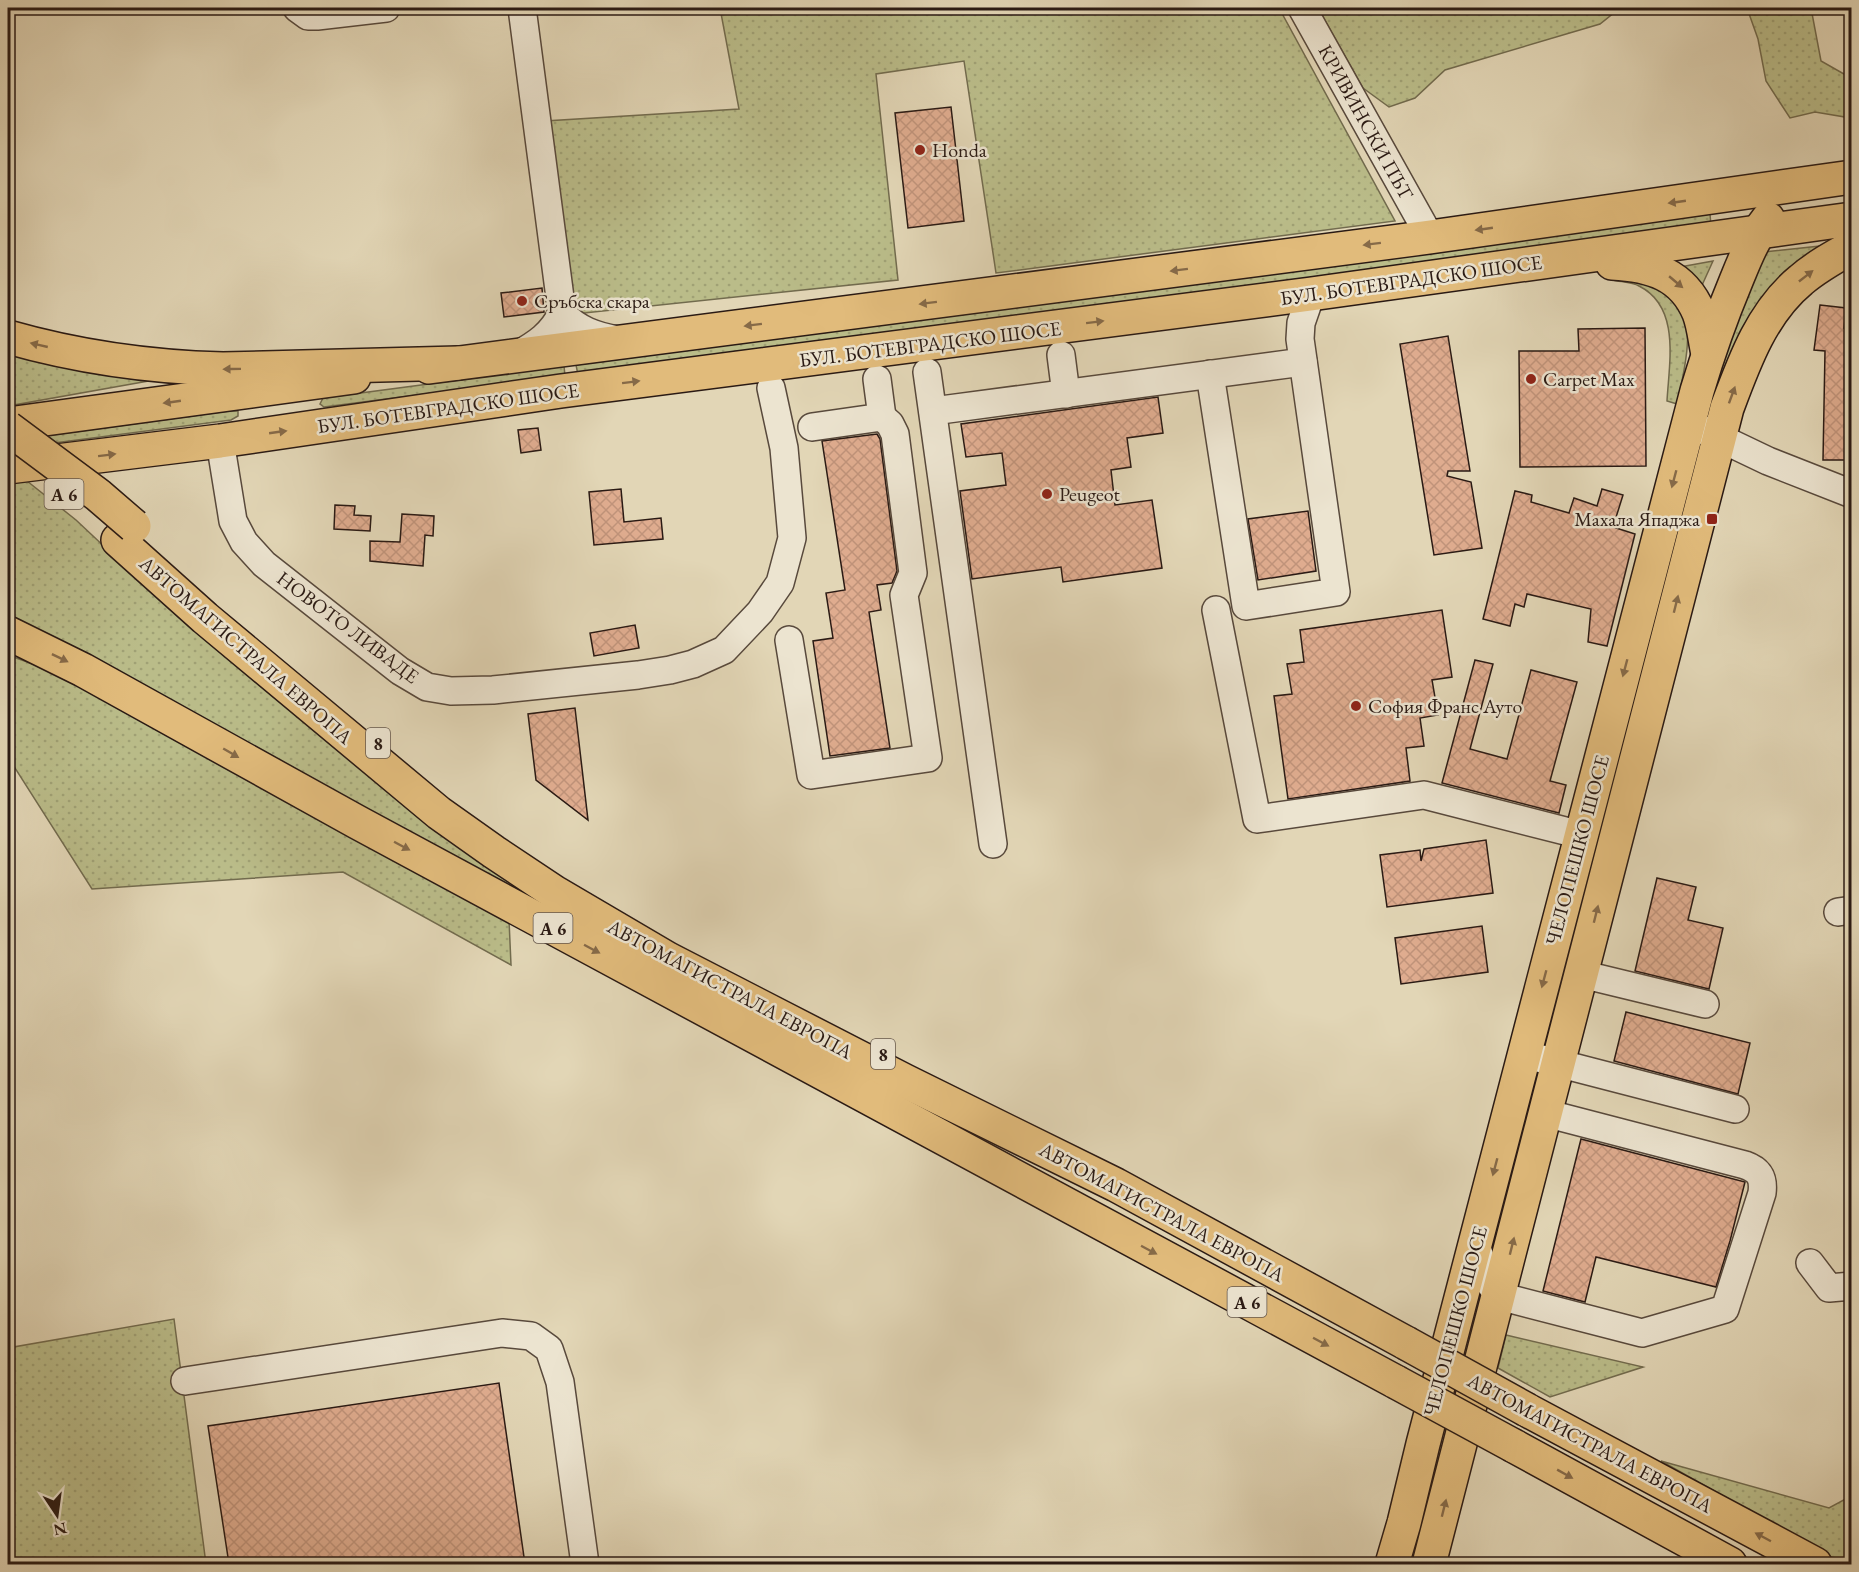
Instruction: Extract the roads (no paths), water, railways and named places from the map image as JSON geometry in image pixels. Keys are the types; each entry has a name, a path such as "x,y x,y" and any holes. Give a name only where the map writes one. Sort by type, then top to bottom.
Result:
{"main road":[{"name":"БУЛ. БОТЕВГРАДСКО ШОСЕ","path":"8,424 1430,237 1842,179"},
{"name":"ЧЕЛОПЕШКО ШОСЕ","path":"1392,1564 1708,354 1724,310 1758,232 1771,216 1792,198 1842,179"},
{"name":"БУЛ. БОТЕВГРАДСКО ШОСЕ","path":"8,467 220,441 561,391 1311,294 1851,219"},
{"name":"ЧЕЛОПЕШКО ШОСЕ","path":"1429,1564 1719,437 1738,376 1752,345 1782,299 1799,281 1823,263 1851,247"},
{"path":"1559,260 1628,264 1648,267 1666,274 1691,298 1700,315 1708,354"},
{"path":"8,337 117,361 187,368 459,363"},
{"name":"8","path":"8,428 98,495 126,533 207,595 373,739 476,817 561,876 648,927 952,1092 1116,1185"},
{"name":"A 6","path":"8,452 63,494 126,533"},
{"name":"АВТОМАГИСТРАЛА ЕВРОПА","path":"8,633 83,670 315,799 1730,1564"},
{"name":"АВТОМАГИСТРАЛА ЕВРОПА","path":"1116,1185 1527,1410 1815,1564"}],"street":[{"path":"297,8 308,16 386,8"},
{"path":"516,356 541,341 556,325 562,313 522,8"},
{"name":"КРИВИНСКИ ПЪТ","path":"1302,8 1430,237"},
{"path":"1210,374 1246,606 1336,592 1300,339 1301,323 1311,294"},
{"path":"562,313 573,325 598,336 626,342"},
{"path":"1061,355 1066,394"},
{"path":"933,411 1303,362"},
{"path":"927,372 993,844"},
{"path":"789,640 810,775 928,758 904,595 913,573 896,434 882,417 877,379"},
{"name":"НОВОТО ЛИВАДЕ","path":"220,441 233,521 244,542 264,564 400,671 427,687 451,692 493,690 674,669 693,664 724,650 760,612 780,583 792,538 784,448 771,388"},
{"path":"812,427 882,417"},
{"path":"1689,423 1768,461 1851,494"},
{"path":"1216,610 1257,819 1424,795 1581,835"},
{"path":"1581,974 1705,1004"},
{"path":"1524,1055 1735,1109"},
{"path":"1475,1242 1488,1281 1499,1296 1642,1333 1725,1309 1762,1193 1761,1175 1755,1169 1745,1165 1545,1113"},
{"path":"1810,1263 1829,1288 1851,1286"},
{"path":"185,1381 502,1333 531,1336 549,1349 560,1382 585,1564"},
{"path":"1377,1564 1404,1523"}],"place":[{"name":"Honda","path":"920,150"},
{"name":"Сръбска скара","path":"522,301"},
{"name":"Carpet Max","path":"1531,379"},
{"name":"Peugeot","path":"1047,494"},
{"name":"Махала Япаджа","path":"1712,519"},
{"name":"София Франс Ауто","path":"1356,706"}]}
